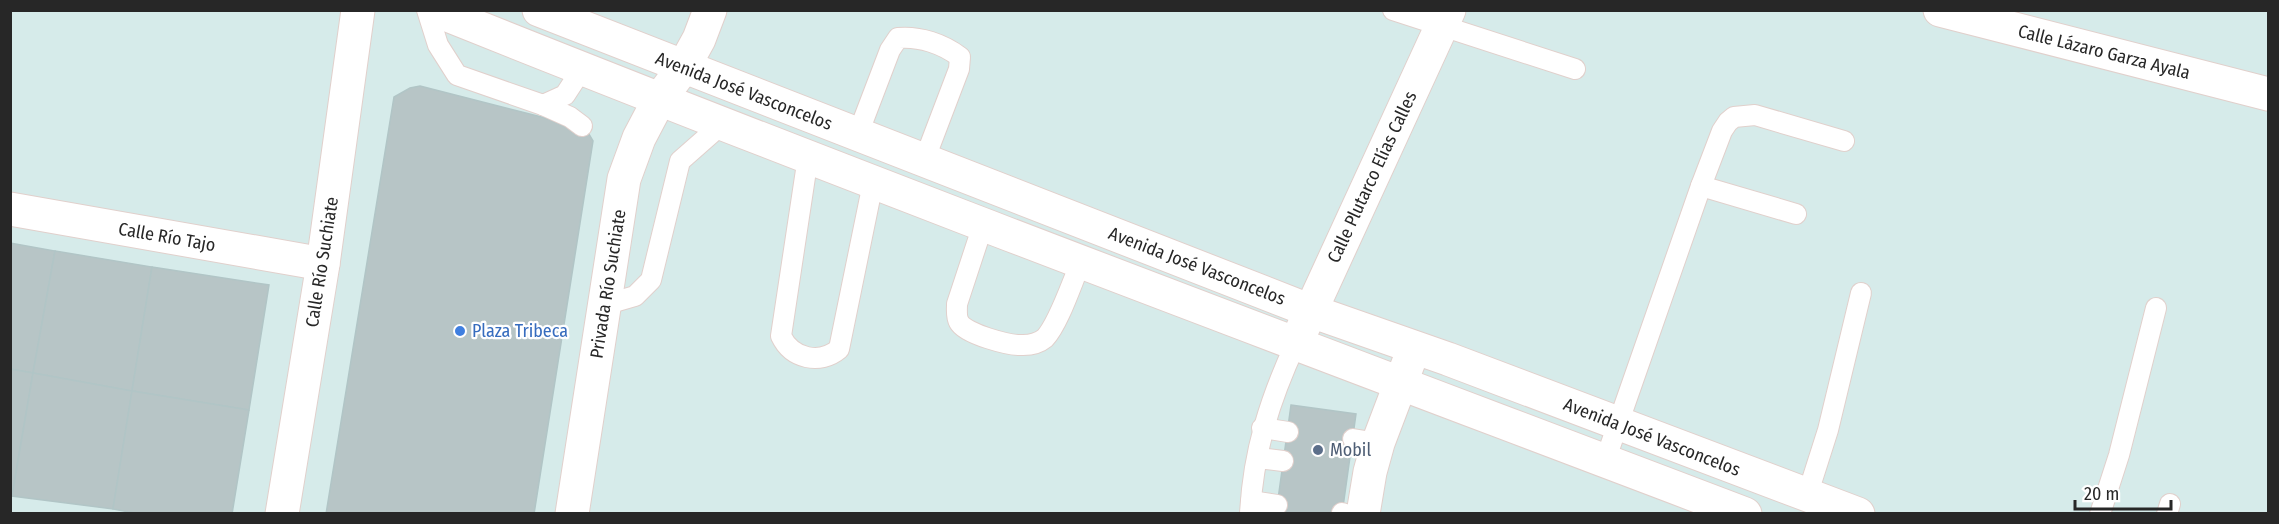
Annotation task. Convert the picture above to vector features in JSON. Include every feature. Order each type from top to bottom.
[{"type":"main road","name":"Calle Río Suchiate","points":[[282,513],[323,264],[358,10]]},
{"type":"main road","name":"Avenida José Vasconcelos","points":[[435,10],[873,183],[1401,385],[1745,513]]},
{"type":"main road","name":"Avenida José Vasconcelos","points":[[539,10],[1311,311],[1858,513]]},
{"type":"main road","name":"Privada Río Suchiate","points":[[572,513],[624,179],[639,138],[659,100],[683,68],[699,39],[710,10]]},
{"type":"main road","name":"Calle Lázaro Garza Ayala","points":[[1940,10],[2268,94]]},
{"type":"main road","name":"Calle Plutarco Elías Calles","points":[[1296,343],[1445,19]]},
{"type":"main road","name":"Calle Río Tajo","points":[[10,209],[323,264]]},
{"type":"main road","points":[[1363,513],[1362,456],[1401,385],[1414,348]]},
{"type":"lane","points":[[427,10],[438,45],[457,75],[543,105],[570,117],[582,126]]},
{"type":"lane","points":[[1393,10],[1445,19],[1575,69]]},
{"type":"lane","points":[[858,134],[890,50],[898,38],[914,37],[951,50],[960,57],[959,69],[924,161]]},
{"type":"lane","points":[[543,105],[565,95],[582,69]]},
{"type":"lane","points":[[1605,461],[1722,131],[1734,117],[1755,115],[1844,141]]},
{"type":"lane","points":[[604,306],[636,296],[651,280],[680,161],[722,124]]},
{"type":"lane","points":[[808,157],[781,336],[786,348],[807,358],[830,357],[839,349],[873,183]]},
{"type":"lane","points":[[1701,186],[1796,214]]},
{"type":"lane","points":[[983,225],[957,304],[959,324],[971,333],[1020,346],[1033,344],[1043,339],[1052,328],[1081,261]]},
{"type":"lane","points":[[1807,496],[1828,430],[1861,293]]},
{"type":"lane","points":[[2100,513],[2125,434],[2156,308]]},
{"type":"lane","points":[[1277,505],[1251,507],[1262,428],[1282,372],[1296,343]]},
{"type":"lane","points":[[1262,428],[1287,432]]},
{"type":"lane","points":[[1258,458],[1283,461]]},
{"type":"building","name":"Plaza Tribeca","points":[[420,86],[577,126],[586,129],[593,141],[534,514],[326,514],[394,97],[410,88]]},
{"type":"building","points":[[10,243],[55,251],[33,373],[10,369]]},
{"type":"building","points":[[55,251],[152,267],[132,391],[33,373]]},
{"type":"building","points":[[152,267],[269,285],[249,410],[132,391]]},
{"type":"building","points":[[10,369],[33,373],[12,496],[10,496]]},
{"type":"building","points":[[33,373],[132,391],[113,509],[12,496]]},
{"type":"building","points":[[132,391],[249,410],[232,514],[139,514],[113,509]]},
{"type":"building","name":"Mobil","points":[[1291,405],[1356,414],[1342,514],[1276,514]]},
{"type":"place","name":"Plaza Tribeca","points":[[460,331]]},
{"type":"place","name":"Mobil","points":[[1318,450]]}]
